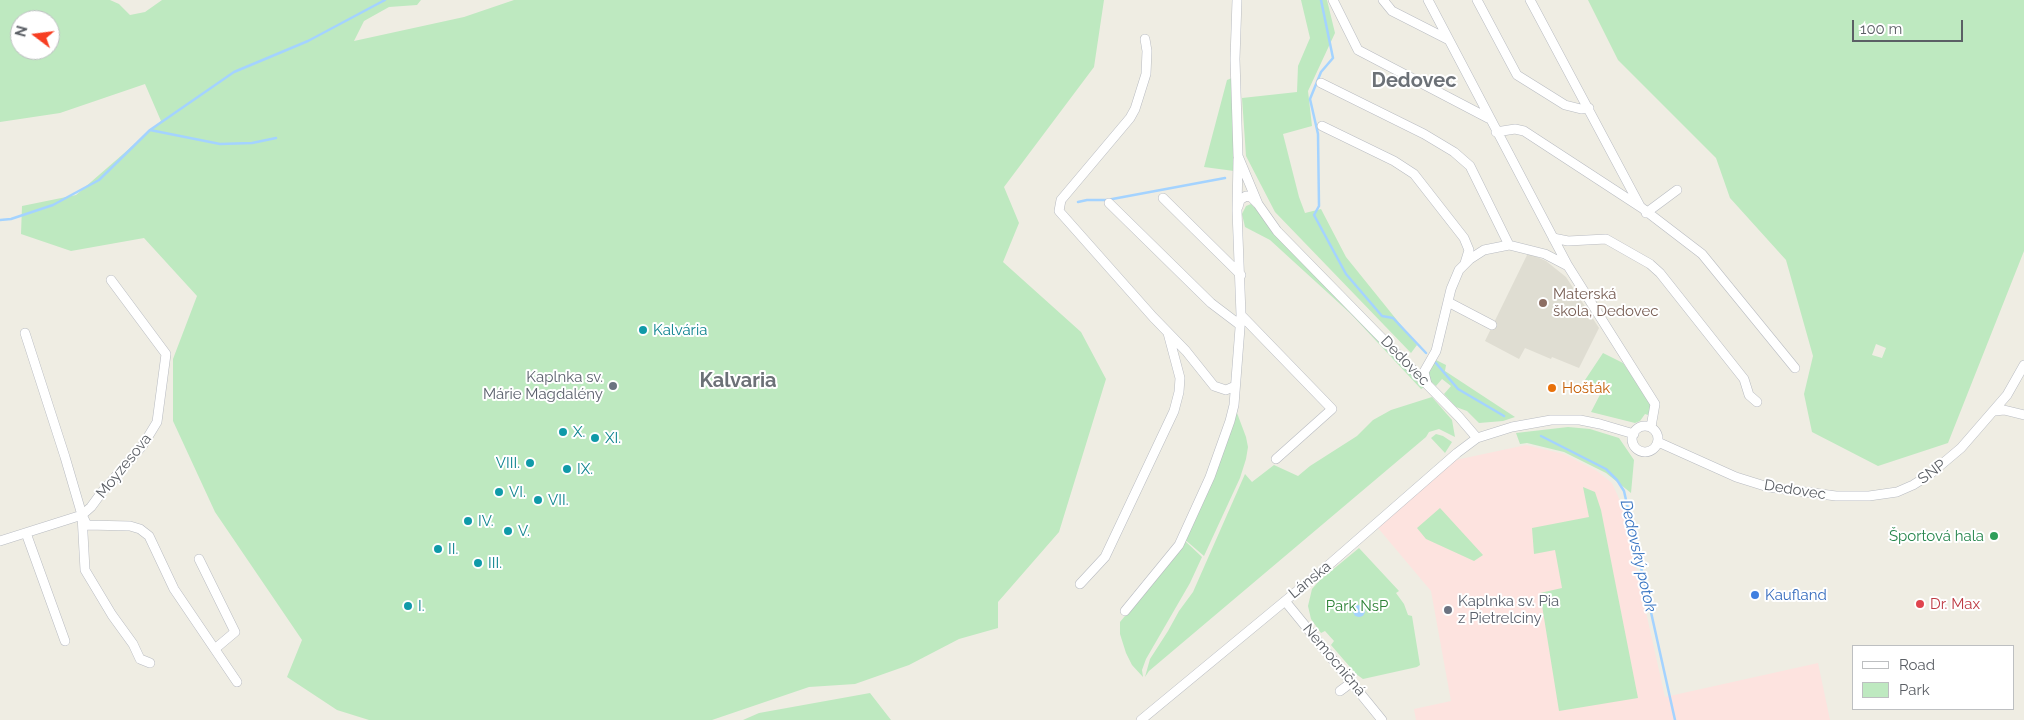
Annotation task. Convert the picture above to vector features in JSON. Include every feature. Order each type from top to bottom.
[{"type":"street","name":"Dedovec","points":[[1125,611],[1179,545],[1210,477],[1230,421],[1241,315],[1241,275],[1237,210],[1238,156],[1235,59],[1237,0]]},
{"type":"street","points":[[1333,0],[1358,50],[1489,118]]},
{"type":"street","points":[[1383,0],[1392,11],[1449,40]]},
{"type":"street","points":[[1428,0],[1568,266],[1655,404],[1651,428]]},
{"type":"street","points":[[1476,0],[1517,75],[1565,105],[1581,109],[1589,108]]},
{"type":"street","points":[[1530,0],[1644,210]]},
{"type":"street","points":[[1145,39],[1147,52],[1146,74],[1140,97],[1133,113],[1066,194],[1058,207],[1064,219],[1186,351],[1229,402],[1230,421]]},
{"type":"street","points":[[1322,83],[1424,134],[1454,152],[1470,166],[1509,245]]},
{"type":"street","points":[[1322,126],[1394,161],[1414,174],[1464,238],[1469,250],[1464,264]]},
{"type":"street","points":[[1496,132],[1516,129],[1524,131],[1644,210],[1702,254],[1795,368]]},
{"type":"street","name":"Dedovec","points":[[1238,156],[1258,204],[1278,231],[1477,438]]},
{"type":"street","points":[[1613,189],[1621,187],[1627,180]]},
{"type":"street","points":[[1644,210],[1677,190]]},
{"type":"street","points":[[1237,210],[1240,200],[1244,197],[1251,197],[1258,204]]},
{"type":"street","points":[[1163,198],[1241,275]]},
{"type":"street","points":[[1109,203],[1211,303],[1240,326]]},
{"type":"street","points":[[1464,238],[1478,245],[1493,247]]},
{"type":"street","points":[[1553,238],[1568,241],[1606,240],[1650,264],[1660,273],[1744,379],[1749,395],[1758,402]]},
{"type":"street","name":"Dedovec","points":[[1428,386],[1425,378],[1425,368],[1434,355],[1454,279],[1464,264],[1475,255],[1493,247],[1509,245],[1545,254],[1568,266]]},
{"type":"street","name":"Moyzesova","points":[[82,515],[91,507],[143,445],[157,422],[166,354],[111,280]]},
{"type":"street","points":[[1448,302],[1492,325]]},
{"type":"street","points":[[1241,315],[1332,409],[1276,459]]},
{"type":"street","points":[[1080,584],[1099,565],[1107,553],[1174,411],[1179,392],[1180,378],[1168,332]]},
{"type":"street","name":"Moyzesova","points":[[25,333],[82,515],[85,570],[140,659],[150,663]]},
{"type":"street","name":"SNP","points":[[1851,497],[1891,494],[1913,485],[1948,460],[1976,433],[2007,395],[2024,365]]},
{"type":"street","points":[[1214,386],[1226,390],[1235,386]]},
{"type":"street","points":[[1994,411],[2004,410],[2024,415]]},
{"type":"street","points":[[1477,438],[1512,426],[1551,420],[1586,422],[1634,434]]},
{"type":"street","points":[[1642,426],[1651,428],[1656,431],[1658,442],[1652,451],[1644,453],[1634,446],[1634,434],[1642,426]]},
{"type":"street","name":"Lánska","points":[[1140,720],[1331,563],[1477,438]]},
{"type":"street","name":"Dedovec","points":[[1658,442],[1706,465],[1751,483],[1796,491],[1851,497]]},
{"type":"street","points":[[0,541],[82,515],[88,525],[130,526],[140,529],[149,536],[174,588],[237,682]]},
{"type":"street","points":[[26,533],[65,641]]},
{"type":"street","points":[[200,559],[235,632],[216,648]]},
{"type":"street","name":"Nemocničná","points":[[1285,601],[1382,720]]},
{"type":"street","points":[[1340,691],[1352,682]]},
{"type":"shaded area","name":"Materská škola, Dedovec","points":[[1528,253],[1546,261],[1566,277],[1599,328],[1579,368],[1525,348],[1519,359],[1485,341]]},
{"type":"shaded area","points":[[1526,445],[1564,454],[1597,471],[1612,483],[1622,505],[1665,697],[1818,663],[1830,720],[1416,720],[1414,709],[1451,701],[1431,591],[1378,528],[1451,461]]},
{"type":"green space","points":[[0,0],[110,0],[119,4],[130,15],[145,12],[162,0],[421,0],[417,5],[389,7],[364,21],[354,41],[464,17],[514,0],[1104,0],[1094,67],[1004,187],[1019,223],[1003,262],[1081,332],[1106,379],[1059,532],[998,602],[998,628],[959,639],[909,665],[855,684],[809,687],[712,720],[369,720],[337,710],[287,677],[302,640],[215,512],[173,421],[173,359],[197,296],[144,238],[71,251],[21,234],[22,206],[76,195],[161,121],[145,84],[60,113],[0,122]]},
{"type":"green space","points":[[1301,0],[1327,0],[1335,33],[1308,91],[1312,126],[1283,134],[1299,197],[1305,213],[1321,209],[1346,257],[1417,345],[1411,353],[1275,212],[1246,156],[1242,98],[1297,92],[1298,66],[1310,38]]},
{"type":"green space","points":[[1588,0],[2024,0],[2024,251],[1948,443],[1878,466],[1812,432],[1804,394],[1813,356],[1786,260],[1730,198],[1716,158],[1618,60]],"holes":[[[1876,344],[1886,348],[1882,358],[1872,355]]]},
{"type":"green space","points":[[1232,78],[1234,171],[1204,167],[1227,80]]},
{"type":"green space","points":[[1251,204],[1428,385],[1421,389],[1351,314],[1270,240],[1245,227],[1242,214],[1246,206]]},
{"type":"green space","points":[[1603,353],[1623,363],[1650,402],[1651,407],[1648,415],[1645,414],[1640,421],[1635,423],[1591,412],[1603,389],[1585,380]]},
{"type":"green space","points":[[1434,359],[1446,365],[1445,371],[1515,417],[1503,421],[1479,423],[1467,411],[1456,407],[1444,394],[1451,386],[1442,379],[1436,386],[1428,379],[1428,372]]},
{"type":"green space","points":[[1432,397],[1452,420],[1455,437],[1439,429],[1429,432],[1426,437],[1149,671],[1145,677],[1150,659],[1179,611],[1193,592],[1245,474],[1252,482],[1274,465],[1298,476],[1310,466],[1357,436],[1373,420],[1391,410]]},
{"type":"green space","points":[[1234,405],[1246,437],[1248,447],[1246,459],[1240,478],[1204,556],[1183,538]]},
{"type":"green space","points":[[1568,427],[1590,429],[1619,438],[1634,460],[1631,493],[1606,473],[1564,452],[1527,443],[1520,444],[1516,433]]},
{"type":"green space","points":[[1436,434],[1452,442],[1445,453],[1431,438]]},
{"type":"green space","points":[[1583,487],[1595,492],[1601,510],[1638,698],[1559,711],[1540,593],[1562,588],[1555,550],[1534,554],[1532,528],[1589,517]]},
{"type":"green space","points":[[1440,508],[1483,555],[1474,561],[1426,539],[1417,528]]},
{"type":"green space","points":[[1184,540],[1202,557],[1190,583],[1146,659],[1142,670],[1143,677],[1132,665],[1126,653],[1120,634],[1120,622],[1181,548]]},
{"type":"green space","name":"Park NsP","points":[[1359,548],[1399,591],[1396,593],[1404,604],[1408,615],[1412,616],[1420,665],[1417,667],[1363,679],[1356,674],[1331,645],[1334,641],[1325,631],[1321,633],[1311,619],[1308,606],[1312,589]]},
{"type":"green space","points":[[870,693],[891,720],[743,720],[759,713]]},
{"type":"water","points":[[1357,605],[1361,605],[1365,611],[1361,617],[1357,617],[1353,613],[1353,609]]},
{"type":"waterway","points":[[0,220],[11,219],[53,205],[99,180],[150,130],[234,72],[308,41],[385,0]]},
{"type":"waterway","name":"Dedovský potok","points":[[1321,0],[1333,58],[1321,72],[1310,99],[1318,134],[1319,206],[1314,215],[1346,274],[1382,316],[1393,318],[1426,353]]},
{"type":"waterway","points":[[150,130],[220,144],[252,143],[276,138]]},
{"type":"waterway","points":[[1078,202],[1107,200],[1225,178]]},
{"type":"waterway","name":"Dedovský potok","points":[[1435,362],[1458,389],[1504,416]]},
{"type":"waterway","name":"Dedovský potok","points":[[1541,436],[1606,469],[1617,480],[1624,491],[1675,720]]},
{"type":"place","name":"Materská škola, Dedovec","points":[[1543,303]]},
{"type":"place","name":"Kalvária","points":[[643,330]]},
{"type":"place","name":"Kaplnka sv. Márie Magdalény","points":[[613,386]]},
{"type":"place","name":"Hošták","points":[[1552,388]]},
{"type":"place","name":"X.","points":[[563,432]]},
{"type":"place","name":"XI.","points":[[595,438]]},
{"type":"place","name":"VIII.","points":[[530,463]]},
{"type":"place","name":"IX.","points":[[567,469]]},
{"type":"place","name":"VI.","points":[[499,492]]},
{"type":"place","name":"VII.","points":[[538,500]]},
{"type":"place","name":"IV.","points":[[468,521]]},
{"type":"place","name":"V.","points":[[508,531]]},
{"type":"place","name":"Športová hala","points":[[1994,536]]},
{"type":"place","name":"II.","points":[[438,549]]},
{"type":"place","name":"III.","points":[[478,563]]},
{"type":"place","name":"Kaufland","points":[[1755,595]]},
{"type":"place","name":"Dr. Max","points":[[1920,604]]},
{"type":"place","name":"I.","points":[[408,606]]},
{"type":"place","name":"Kaplnka sv. Pia z Pietrelciny","points":[[1448,610]]},
{"type":"district","name":"Dedovec","points":[[1414,81]]},
{"type":"district","name":"Kalvaria","points":[[738,381]]}]
